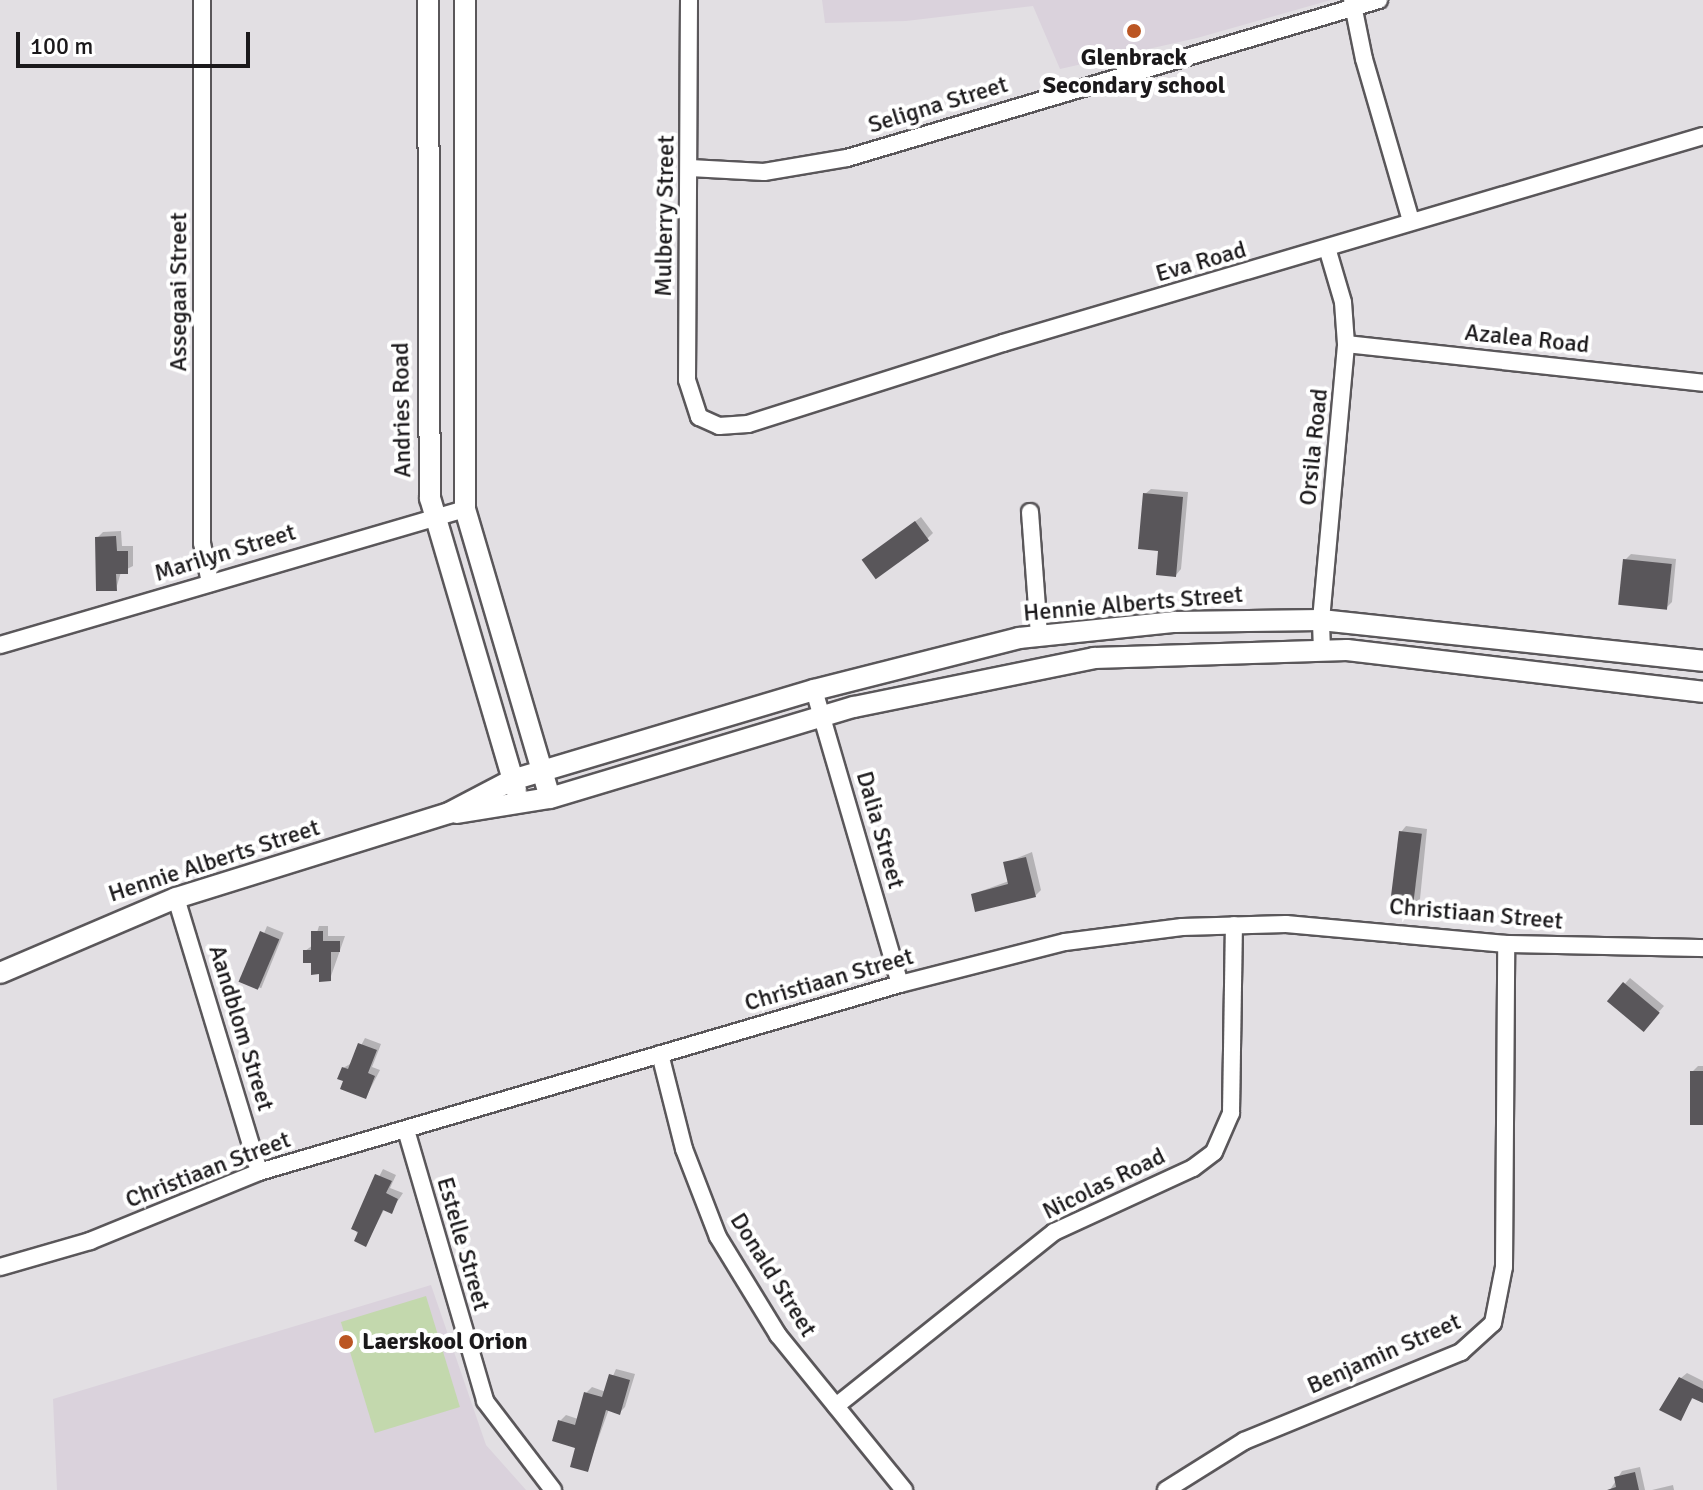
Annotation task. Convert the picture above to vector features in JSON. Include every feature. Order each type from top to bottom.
[{"type":"street","name":"Assegaai Street","points":[[202,0],[202,543],[210,583]]},
{"type":"street","name":"Andries Road","points":[[428,0],[427,314],[433,517],[522,805]]},
{"type":"street","points":[[465,0],[465,509],[550,798]]},
{"type":"street","name":"Mulberry Street","points":[[689,0],[687,380],[699,417],[711,424]]},
{"type":"street","name":"Seligna Street","points":[[690,168],[764,172],[847,158],[1352,4],[1379,0]]},
{"type":"street","points":[[1352,4],[1411,221]]},
{"type":"street","name":"Eva Road","points":[[711,424],[748,424],[1003,343],[1328,251],[1411,221],[1703,136]]},
{"type":"street","name":"Orsila Road","points":[[1322,651],[1321,620],[1346,344],[1343,302],[1328,251]]},
{"type":"street","name":"Azalea Road","points":[[1346,344],[1703,383]]},
{"type":"street","name":"Marilyn Street","points":[[0,645],[465,509]]},
{"type":"street","points":[[1030,512],[1039,635]]},
{"type":"street","name":"Hennie Alberts Street","points":[[0,973],[176,898],[449,813],[512,780],[541,770],[814,690],[1039,635],[1175,622],[1321,620],[1703,661]]},
{"type":"street","name":"Hennie Alberts Street","points":[[449,813],[522,805],[822,716],[1066,662],[1322,651],[1703,692]]},
{"type":"street","name":"Dalia Street","points":[[814,690],[900,984]]},
{"type":"street","name":"Aandblom Street","points":[[176,898],[259,1172]]},
{"type":"street","name":"Christiaan Street","points":[[0,1267],[90,1241],[259,1172],[900,984],[1091,937],[1234,925],[1325,926],[1506,944],[1703,948]]},
{"type":"street","name":"Nicolas Road","points":[[836,1406],[1054,1232],[1193,1168],[1214,1152],[1231,1113],[1234,925]]},
{"type":"street","name":"Benjamin Street","points":[[1166,1490],[1244,1441],[1461,1352],[1493,1323],[1504,1277],[1506,944]]},
{"type":"street","name":"Donald Street","points":[[660,1054],[684,1149],[718,1237],[778,1335],[904,1490]]},
{"type":"street","name":"Estelle Street","points":[[406,1130],[485,1401],[553,1490]]},
{"type":"shaded area","name":"Glenbrack Secondary school","points":[[822,0],[1331,0],[1197,38],[1060,69],[1033,6],[906,21],[825,23]]},
{"type":"shaded area","name":"Laerskool Orion","points":[[431,1285],[486,1445],[526,1490],[57,1490],[53,1399]]},
{"type":"green space","points":[[426,1296],[460,1407],[375,1433],[341,1322]]},
{"type":"building","points":[[1143,493],[1183,497],[1176,577],[1156,575],[1158,551],[1138,549]]},
{"type":"building","points":[[915,521],[929,540],[876,579],[862,560]]},
{"type":"building","points":[[116,536],[117,551],[128,551],[128,574],[116,574],[117,591],[96,591],[95,537]]},
{"type":"building","points":[[1623,559],[1672,564],[1667,610],[1618,605]]},
{"type":"building","points":[[1399,831],[1422,834],[1413,906],[1390,903]]},
{"type":"building","points":[[1026,857],[1036,897],[975,912],[971,894],[1008,884],[1003,862]]},
{"type":"building","points":[[260,931],[279,939],[258,990],[239,982]]},
{"type":"building","points":[[311,931],[323,931],[323,941],[340,941],[340,952],[331,952],[331,981],[319,982],[319,974],[311,975],[311,963],[303,963],[303,950],[311,950]]},
{"type":"building","points":[[1623,982],[1660,1013],[1644,1032],[1607,1001]]},
{"type":"building","points":[[358,1043],[377,1050],[368,1073],[375,1076],[366,1099],[340,1089],[343,1081],[337,1079],[342,1067],[348,1069]]},
{"type":"building","points":[[1690,1071],[1703,1071],[1703,1125],[1690,1125]]},
{"type":"building","points":[[375,1174],[392,1181],[386,1193],[398,1199],[392,1214],[383,1210],[366,1247],[354,1241],[358,1232],[351,1229]]},
{"type":"building","points":[[609,1374],[630,1380],[620,1415],[606,1410],[588,1472],[570,1467],[575,1448],[552,1441],[558,1420],[575,1425],[584,1392],[602,1397]]},
{"type":"building","points":[[1679,1377],[1703,1389],[1703,1403],[1692,1398],[1681,1421],[1659,1410]]},
{"type":"building","points":[[1635,1472],[1639,1490],[1607,1490],[1616,1487],[1614,1477]]},
{"type":"place","name":"Glenbrack Secondary school","points":[[1134,31]]},
{"type":"place","name":"Laerskool Orion","points":[[346,1342]]}]
